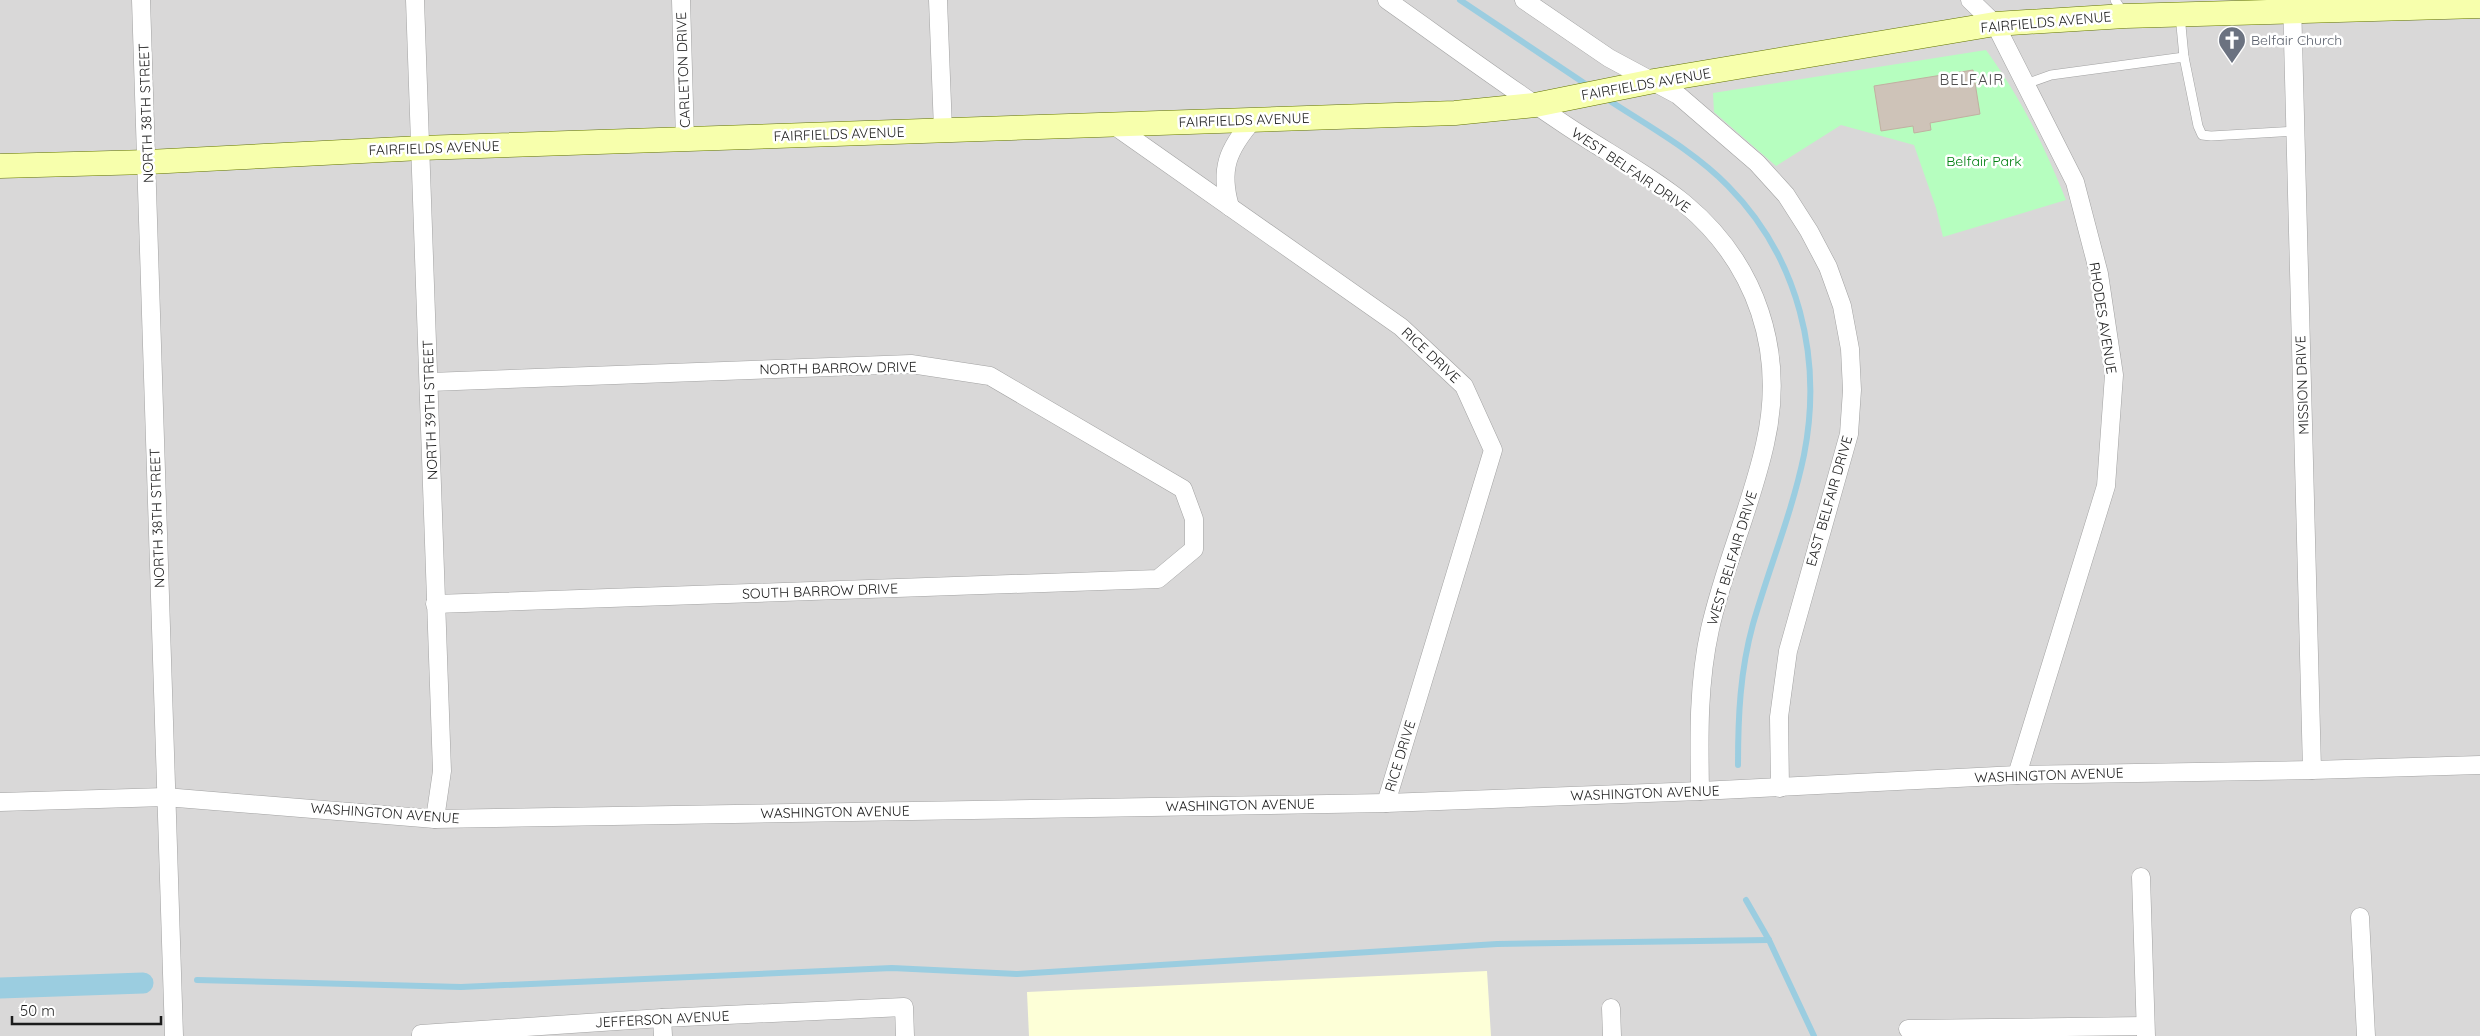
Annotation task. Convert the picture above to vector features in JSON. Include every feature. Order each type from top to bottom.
[{"type":"street","name":"NORTH 38TH STREET","points":[[142,0],[165,797],[174,1036]]},
{"type":"street","name":"NORTH 39TH STREET","points":[[416,0],[442,771],[435,819]]},
{"type":"street","name":"CARLETON DRIVE","points":[[681,0],[685,140]]},
{"type":"street","points":[[938,0],[943,130]]},
{"type":"street","name":"WEST BELFAIR DRIVE","points":[[1387,0],[1545,103],[1684,203],[1720,238],[1738,262],[1763,320],[1770,357],[1772,393],[1769,417],[1759,470],[1711,627],[1700,706],[1700,791]]},
{"type":"street","name":"EAST BELFAIR DRIVE","points":[[1524,0],[1608,58],[1678,95],[1757,163],[1786,196],[1809,231],[1828,267],[1842,306],[1852,390],[1849,434],[1788,651],[1779,717],[1780,788]]},
{"type":"street","name":"RHODES AVENUE","points":[[1970,0],[1995,24],[2075,182],[2098,274],[2114,375],[2106,486],[2017,775]]},
{"type":"street","name":"FAIRFIELDS AVENUE","points":[[0,166],[148,162],[420,148],[1455,114],[1545,103],[1654,81],[1995,24],[2120,8],[2180,14],[2292,5],[2408,4],[2480,6]]},
{"type":"street","name":"MISSION DRIVE","points":[[2292,5],[2312,770]]},
{"type":"street","points":[[1230,207],[1225,180],[1229,154],[1235,141],[1253,120]]},
{"type":"street","name":"RICE DRIVE","points":[[1112,124],[1401,327],[1464,386],[1493,450],[1386,803]]},
{"type":"street","name":"NORTH BARROW DRIVE","points":[[430,382],[911,364],[990,376],[1183,489],[1194,520],[1194,549]]},
{"type":"street","name":"SOUTH BARROW DRIVE","points":[[435,604],[1158,579],[1194,549]]},
{"type":"street","name":"WASHINGTON AVENUE","points":[[0,802],[165,797],[435,819],[1386,803],[1780,788],[2017,775],[2480,765]]},
{"type":"street","points":[[1908,1029],[2145,1031],[2141,877]]},
{"type":"street","points":[[2360,917],[2366,1036]]},
{"type":"street","name":"JEFFERSON AVENUE","points":[[421,1035],[662,1018],[904,1007],[905,1036]]},
{"type":"street","points":[[1611,1008],[1612,1036]]},
{"type":"street","points":[[662,1018],[663,1036]]},
{"type":"lane","points":[[2180,14],[2184,57],[2198,126],[2202,134],[2211,136],[2295,131]]},
{"type":"lane","points":[[2026,84],[2051,75],[2184,57]]},
{"type":"shaded area","points":[[0,0],[2480,0],[2480,1036],[0,1036]]},
{"type":"shaded area","points":[[1487,971],[1491,1036],[1029,1036],[1027,992]]},
{"type":"green space","name":"Belfair Park","points":[[1986,50],[2031,122],[2066,200],[1943,237],[1936,208],[1914,145],[1841,125],[1776,166],[1714,112],[1713,93]]},
{"type":"building","points":[[1973,70],[1980,114],[1930,123],[1931,130],[1914,133],[1913,126],[1881,131],[1874,86]]},
{"type":"waterway","points":[[1460,0],[1590,87]]},
{"type":"waterway","points":[[1604,97],[1669,138],[1700,161],[1728,186],[1752,214],[1773,245],[1788,277],[1800,311],[1807,346],[1810,382],[1809,419],[1799,477],[1759,603],[1745,659],[1741,694],[1738,765]]},
{"type":"waterway","points":[[1746,900],[1769,940],[1814,1036]]},
{"type":"waterway","points":[[197,980],[461,987],[892,968],[1017,974],[1497,944],[1769,940]]},
{"type":"waterway","points":[[0,988],[143,983]]},
{"type":"place","name":"Belfair Church","points":[[2232,64]]},
{"type":"district","name":"BELFAIR","points":[[1972,79]]}]
